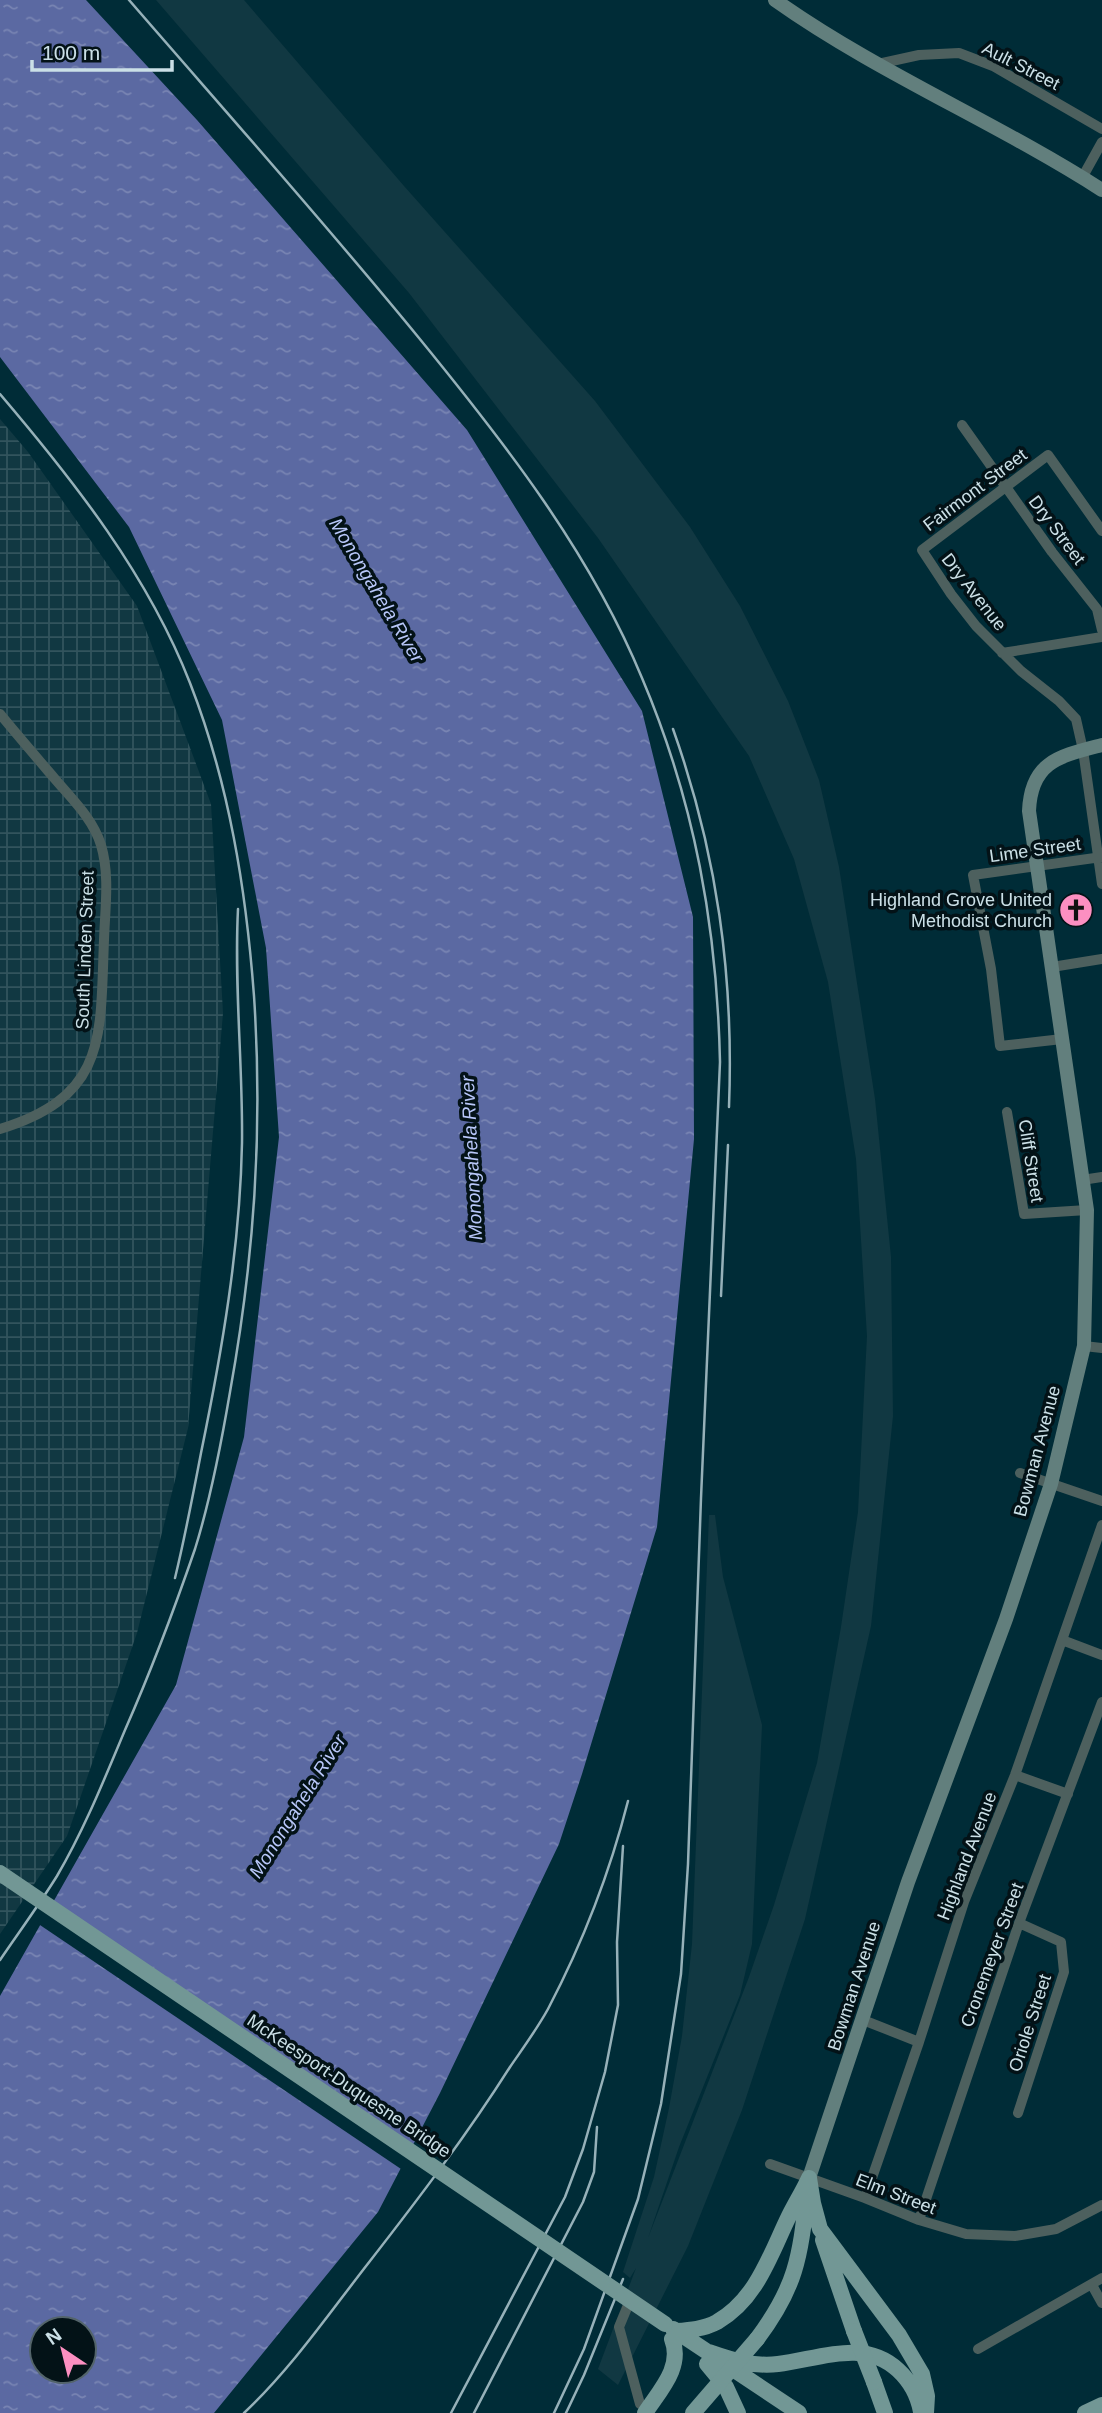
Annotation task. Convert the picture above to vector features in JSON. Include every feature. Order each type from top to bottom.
[{"type":"main road","points":[[775,0],[820,32],[971,114],[1102,190]]},
{"type":"main road","name":"Bowman Avenue","points":[[809,2178],[908,1882],[1006,1619],[1051,1484],[1084,1346],[1087,1210],[1029,811],[1031,787],[1045,767],[1053,761],[1102,745]]},
{"type":"main road","name":"McKeesport-Duquesne Bridge","points":[[0,1873],[668,2331]]},
{"type":"main road","name":"McKeesport-Duquesne Bridge","points":[[0,1883],[668,2331]]},
{"type":"main road","points":[[668,2331],[700,2329],[716,2322],[732,2311],[752,2290],[771,2259],[809,2178]]},
{"type":"main road","points":[[809,2178],[820,2230],[885,2413]]},
{"type":"main road","points":[[693,2413],[757,2339],[784,2299],[799,2259],[809,2178]]},
{"type":"main road","points":[[820,2230],[912,2356],[922,2374],[927,2396],[926,2413]]},
{"type":"main road","points":[[668,2331],[783,2413]]},
{"type":"main road","points":[[643,2408],[672,2371],[676,2359],[668,2331]]},
{"type":"main road","points":[[708,2358],[749,2364],[777,2364],[846,2352],[873,2354],[891,2364],[908,2379],[919,2400],[921,2413]]},
{"type":"main road","points":[[708,2358],[738,2413]]},
{"type":"main road","points":[[708,2358],[799,2413]]},
{"type":"main road","points":[[1085,2413],[1102,2405]]},
{"type":"street","name":"Ault Street","points":[[878,64],[919,55],[959,53],[993,66],[1102,129]]},
{"type":"street","points":[[1082,178],[1102,142]]},
{"type":"street","points":[[962,425],[1005,486]]},
{"type":"street","name":"Fairmont Street","points":[[922,550],[1048,455],[1102,531]]},
{"type":"street","name":"Dry Street","points":[[1005,486],[1097,609],[1102,630]]},
{"type":"street","name":"Dry Avenue","points":[[922,550],[951,594],[1002,653]]},
{"type":"street","points":[[1002,653],[1102,636]]},
{"type":"street","points":[[1002,653],[1059,701],[1076,719],[1100,857],[1102,884]]},
{"type":"street","name":"South Linden Street","points":[[0,715],[90,823],[100,845],[106,876],[101,1007],[93,1056],[83,1076],[68,1094],[44,1111],[0,1129]]},
{"type":"street","name":"Lime Street","points":[[1062,1039],[1000,1046],[991,970],[973,875],[1100,857]]},
{"type":"street","points":[[1052,967],[1102,959]]},
{"type":"street","name":"Cliff Street","points":[[1007,1112],[1024,1214],[1087,1210]]},
{"type":"street","points":[[1082,1180],[1102,1177]]},
{"type":"street","points":[[1084,1346],[1102,1348]]},
{"type":"street","points":[[1020,1473],[1102,1501]]},
{"type":"street","name":"Highland Avenue","points":[[865,2198],[964,1902],[1015,1775],[1102,1525]]},
{"type":"street","points":[[1062,1640],[1102,1655]]},
{"type":"street","name":"Cronemeyer Street","points":[[919,2220],[1019,1923],[1102,1702]]},
{"type":"street","points":[[1015,1775],[1068,1794]]},
{"type":"street","name":"Oriole Street","points":[[1018,2113],[1064,1972],[1061,1942],[1019,1923]]},
{"type":"street","points":[[863,2020],[919,2042]]},
{"type":"street","name":"Elm Street","points":[[770,2164],[919,2220],[966,2234],[1015,2236],[1056,2229],[1102,2205]]},
{"type":"street","points":[[978,2349],[1102,2278]]},
{"type":"street","points":[[1092,2285],[1102,2303]]},
{"type":"street","points":[[629,2303],[619,2327],[643,2408]]},
{"type":"shaded area","points":[[156,0],[244,0],[404,186],[595,401],[690,527],[740,606],[788,701],[819,780],[839,867],[875,1099],[891,1257],[893,1416],[871,1626],[805,1919],[742,2110],[688,2246],[618,2385],[598,2369],[636,2268],[630,2278],[623,2272],[654,2177],[669,2108],[682,2036],[692,1944],[709,1515],[715,1515],[723,1577],[762,1725],[752,1944],[740,1995],[679,2147],[648,2238],[749,1977],[774,1905],[817,1763],[841,1627],[858,1512],[867,1336],[856,1159],[828,982],[794,859],[749,756],[598,538],[409,293]]},
{"type":"shaded area","points":[[0,419],[28,452],[137,606],[211,804],[223,1013],[188,1428],[137,1633],[67,1836],[0,1934]]},
{"type":"water","name":"Monongahela River","points":[[0,0],[86,0],[197,120],[467,430],[642,711],[693,917],[694,1139],[657,1527],[559,1844],[440,2093],[378,2212],[214,2413],[0,2413],[0,1996],[176,1685],[244,1437],[279,1137],[266,948],[222,720],[129,527],[0,357]]},
{"type":"pier","points":[[50,1901],[416,2147],[404,2171],[37,1923]]},
{"type":"railway","points":[[129,0],[312,210],[451,377],[513,458],[571,542],[621,631],[642,678],[676,772],[700,866],[714,963],[720,1062],[688,1864],[681,1974],[661,2104],[638,2199],[584,2349],[554,2413]]},
{"type":"railway","points":[[0,394],[82,495],[131,567],[173,643],[190,683],[215,759],[234,837],[246,916],[257,1047],[257,1146],[251,1244],[238,1342],[206,1510],[195,1549],[153,1663],[85,1823],[57,1876],[0,1960]]},
{"type":"railway","points":[[673,729],[701,822],[719,915],[729,1010],[729,1107]]},
{"type":"railway","points":[[175,1578],[216,1376],[238,1221],[242,1143],[238,909]]},
{"type":"railway","points":[[721,1296],[728,1145]]},
{"type":"railway","points":[[244,2413],[294,2359],[406,2214],[477,2117],[539,2024],[584,1933],[613,1854],[628,1801]]},
{"type":"railway","points":[[451,2413],[565,2197],[583,2149],[605,2072],[618,2005],[617,1942],[623,1846]]},
{"type":"railway","points":[[474,2413],[583,2202],[594,2172],[597,2127]]},
{"type":"railway","points":[[566,2413],[623,2279]]},
{"type":"place","name":"Highland Grove United Methodist Church","points":[[1076,910]]}]
